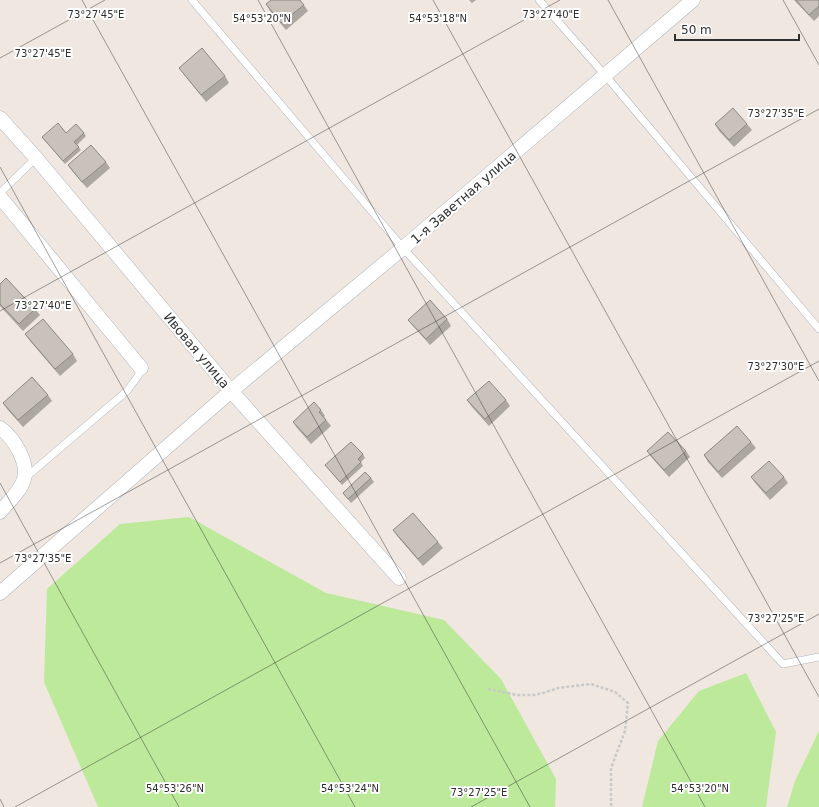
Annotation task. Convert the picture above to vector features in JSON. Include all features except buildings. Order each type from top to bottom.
[{"type":"street","name":"1-я Заветная улица","points":[[0,592],[231,391],[403,248],[693,0]]},
{"type":"street","name":"Ивовая улица","points":[[0,118],[36,158],[231,391],[399,578]]},
{"type":"street","points":[[0,197],[141,368]]},
{"type":"street","points":[[0,428],[7,433],[18,448],[24,464],[25,478],[18,491],[0,512]]},
{"type":"lane","points":[[192,0],[403,248],[783,664],[819,658]]},
{"type":"lane","points":[[540,0],[819,329]]},
{"type":"lane","points":[[0,193],[36,158]]},
{"type":"lane","points":[[25,478],[127,391],[138,376],[141,368]]},
{"type":"path","points":[[488,689],[517,695],[534,695],[543,694],[558,688],[591,684],[615,692],[628,703],[625,731],[611,768],[611,807]]},
{"type":"green space","points":[[189,517],[326,593],[444,620],[501,679],[556,779],[555,807],[98,807],[44,682],[47,589],[120,524]]},
{"type":"green space","points":[[746,673],[776,732],[766,807],[642,807],[658,741],[699,691]]},
{"type":"green space","points":[[819,731],[819,807],[787,807],[795,781]]}]
